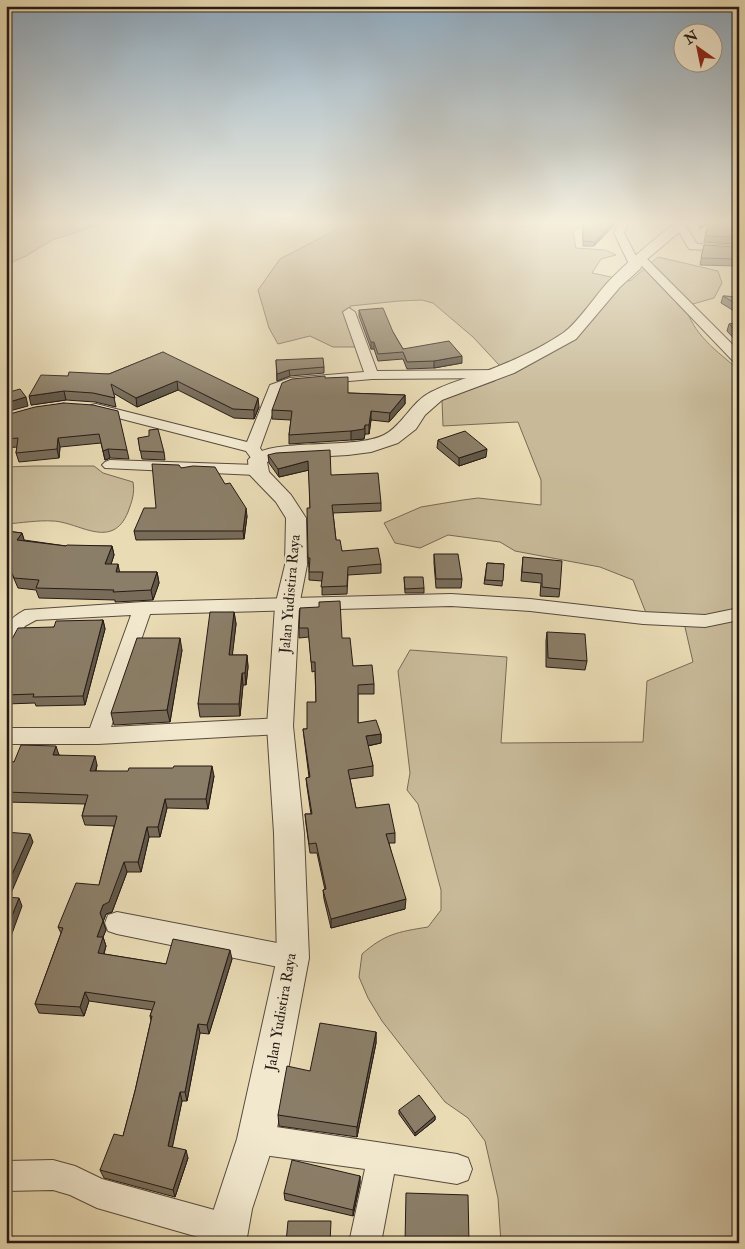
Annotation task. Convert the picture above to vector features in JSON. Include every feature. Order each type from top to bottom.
[{"type":"street","points":[[110,465],[256,459],[274,453],[348,449],[382,443],[392,439],[409,425],[423,406],[436,396],[469,382],[498,374],[570,336],[605,294],[619,280]]},
{"type":"street","points":[[657,280],[737,356]]},
{"type":"street","points":[[349,312],[372,375]]},
{"type":"street","points":[[256,459],[277,386],[290,382],[372,375],[498,374]]},
{"type":"street","points":[[85,407],[95,408],[256,459]]},
{"type":"street","name":"Jalan Yudistira Raya","points":[[228,1236],[233,1210],[256,1139],[293,958],[289,832],[280,726],[287,606],[296,565],[296,518],[284,499],[266,483],[256,459]]},
{"type":"street","points":[[6,642],[18,622],[32,614],[143,608],[287,606],[452,600],[530,605],[643,618],[705,621],[739,614]]},
{"type":"street","points":[[98,736],[143,608]]},
{"type":"street","points":[[6,736],[98,736],[280,726]]},
{"type":"street","points":[[116,923],[293,958]]},
{"type":"street","points":[[256,1139],[457,1169]]},
{"type":"street","points":[[365,1243],[382,1157]]},
{"type":"street","points":[[6,1176],[53,1175],[75,1180],[97,1193],[228,1236]]},
{"type":"shaded area","points":[[265,280],[721,280],[722,283],[714,298],[686,306],[689,316],[700,334],[739,370],[739,1243],[501,1243],[498,1198],[485,1141],[468,1118],[445,1102],[382,1021],[368,998],[359,977],[362,954],[370,947],[392,935],[428,927],[441,910],[441,890],[418,804],[407,790],[410,773],[398,671],[410,650],[507,657],[501,743],[643,742],[647,681],[693,662],[682,614],[646,613],[633,580],[600,567],[515,551],[500,542],[448,535],[420,548],[395,543],[384,523],[421,507],[478,498],[541,505],[541,480],[518,422],[443,426],[442,400],[495,381],[500,366],[473,337],[433,303],[422,300],[350,306],[355,347],[333,347],[310,336],[278,344],[269,328],[258,290]]},
{"type":"shaded area","points":[[94,466],[103,473],[133,482],[132,501],[128,512],[121,524],[113,530],[104,532],[94,532],[63,522],[53,521],[6,524],[6,467]]},
{"type":"building","points":[[723,296],[739,297],[739,306]]},
{"type":"building","points":[[383,308],[393,332],[403,349],[449,341],[462,356],[434,361],[407,362],[403,352],[378,354],[374,342],[370,340],[359,310]]},
{"type":"building","points":[[739,323],[739,334],[729,324]]},
{"type":"building","points":[[163,352],[258,398],[254,410],[233,409],[177,381],[136,398],[111,384],[115,398],[93,393],[64,391],[29,396],[41,375],[68,376],[69,372],[109,374]]},
{"type":"building","points":[[323,358],[324,367],[289,370],[277,374],[276,360]]},
{"type":"building","points":[[325,376],[325,378],[348,377],[348,393],[405,395],[390,413],[371,411],[369,425],[365,425],[364,429],[289,435],[292,411],[272,410],[282,383],[292,379]]},
{"type":"building","points":[[20,389],[26,397],[6,403],[6,393]]},
{"type":"building","points":[[64,403],[93,405],[118,411],[127,450],[108,449],[103,451],[99,434],[58,438],[57,449],[16,453],[18,438],[6,439],[6,415],[35,407]]},
{"type":"building","points":[[158,429],[164,452],[140,451],[138,438],[149,436],[149,430]]},
{"type":"building","points":[[465,431],[487,449],[459,458],[438,440]]},
{"type":"building","points":[[330,450],[331,475],[378,473],[381,503],[332,505],[336,540],[340,540],[342,551],[378,548],[381,564],[348,567],[347,586],[321,587],[323,572],[309,572],[307,508],[310,508],[308,461],[278,469],[268,455]]},
{"type":"building","points":[[152,464],[179,465],[181,468],[193,466],[215,467],[225,484],[230,483],[246,508],[243,531],[134,531],[144,508],[156,508]]},
{"type":"building","points":[[6,531],[22,533],[17,540],[66,546],[112,546],[105,564],[118,564],[116,572],[157,572],[151,590],[113,592],[114,590],[36,588],[39,580],[14,578],[6,558]]},
{"type":"building","points":[[434,554],[458,554],[462,579],[436,579]]},
{"type":"building","points":[[523,557],[562,561],[560,589],[542,587],[542,574],[522,572]]},
{"type":"building","points":[[487,563],[504,564],[503,581],[485,580]]},
{"type":"building","points":[[404,577],[423,577],[424,588],[405,589]]},
{"type":"building","points":[[340,601],[342,638],[350,638],[353,666],[372,665],[374,684],[358,685],[358,723],[376,720],[381,734],[366,736],[373,766],[348,770],[356,808],[389,804],[395,833],[386,834],[406,899],[331,919],[323,890],[326,889],[316,843],[309,844],[305,814],[312,814],[306,778],[310,777],[303,729],[307,729],[307,702],[316,702],[315,662],[311,662],[308,628],[299,628],[300,608],[319,607],[319,602]]},
{"type":"building","points":[[210,612],[234,612],[229,655],[247,655],[245,673],[242,673],[239,704],[198,704]]},
{"type":"building","points":[[103,620],[83,696],[33,697],[34,694],[6,695],[6,640],[12,639],[18,628],[54,627],[56,621]]},
{"type":"building","points":[[547,632],[585,634],[587,661],[548,658]]},
{"type":"building","points":[[137,638],[180,638],[167,710],[111,713]]},
{"type":"building","points":[[21,745],[56,746],[53,755],[95,756],[90,771],[128,771],[129,768],[173,768],[174,766],[212,766],[206,799],[165,799],[158,827],[147,827],[138,862],[124,862],[109,902],[103,905],[100,913],[103,921],[97,937],[103,937],[98,953],[166,964],[173,939],[230,950],[207,1025],[198,1024],[185,1092],[180,1092],[168,1146],[186,1150],[173,1190],[100,1170],[114,1134],[123,1136],[152,1016],[150,1016],[155,1002],[85,992],[80,1007],[35,1004],[63,928],[58,927],[76,883],[99,885],[117,816],[82,816],[88,795],[6,792],[6,761],[14,762]]},
{"type":"building","points":[[6,832],[30,834],[6,888]]},
{"type":"building","points":[[6,897],[19,898],[6,931]]},
{"type":"building","points":[[320,1023],[376,1032],[357,1127],[278,1115],[287,1066],[310,1071]]},
{"type":"building","points":[[419,1095],[435,1116],[415,1133],[399,1110]]},
{"type":"building","points":[[292,1160],[360,1176],[353,1210],[284,1193]]},
{"type":"building","points":[[406,1193],[468,1195],[469,1243],[405,1243]]},
{"type":"building","points":[[288,1221],[331,1221],[330,1243],[286,1243]]},
{"type":"building","points":[[6,1235],[36,1243],[6,1243]]}]
